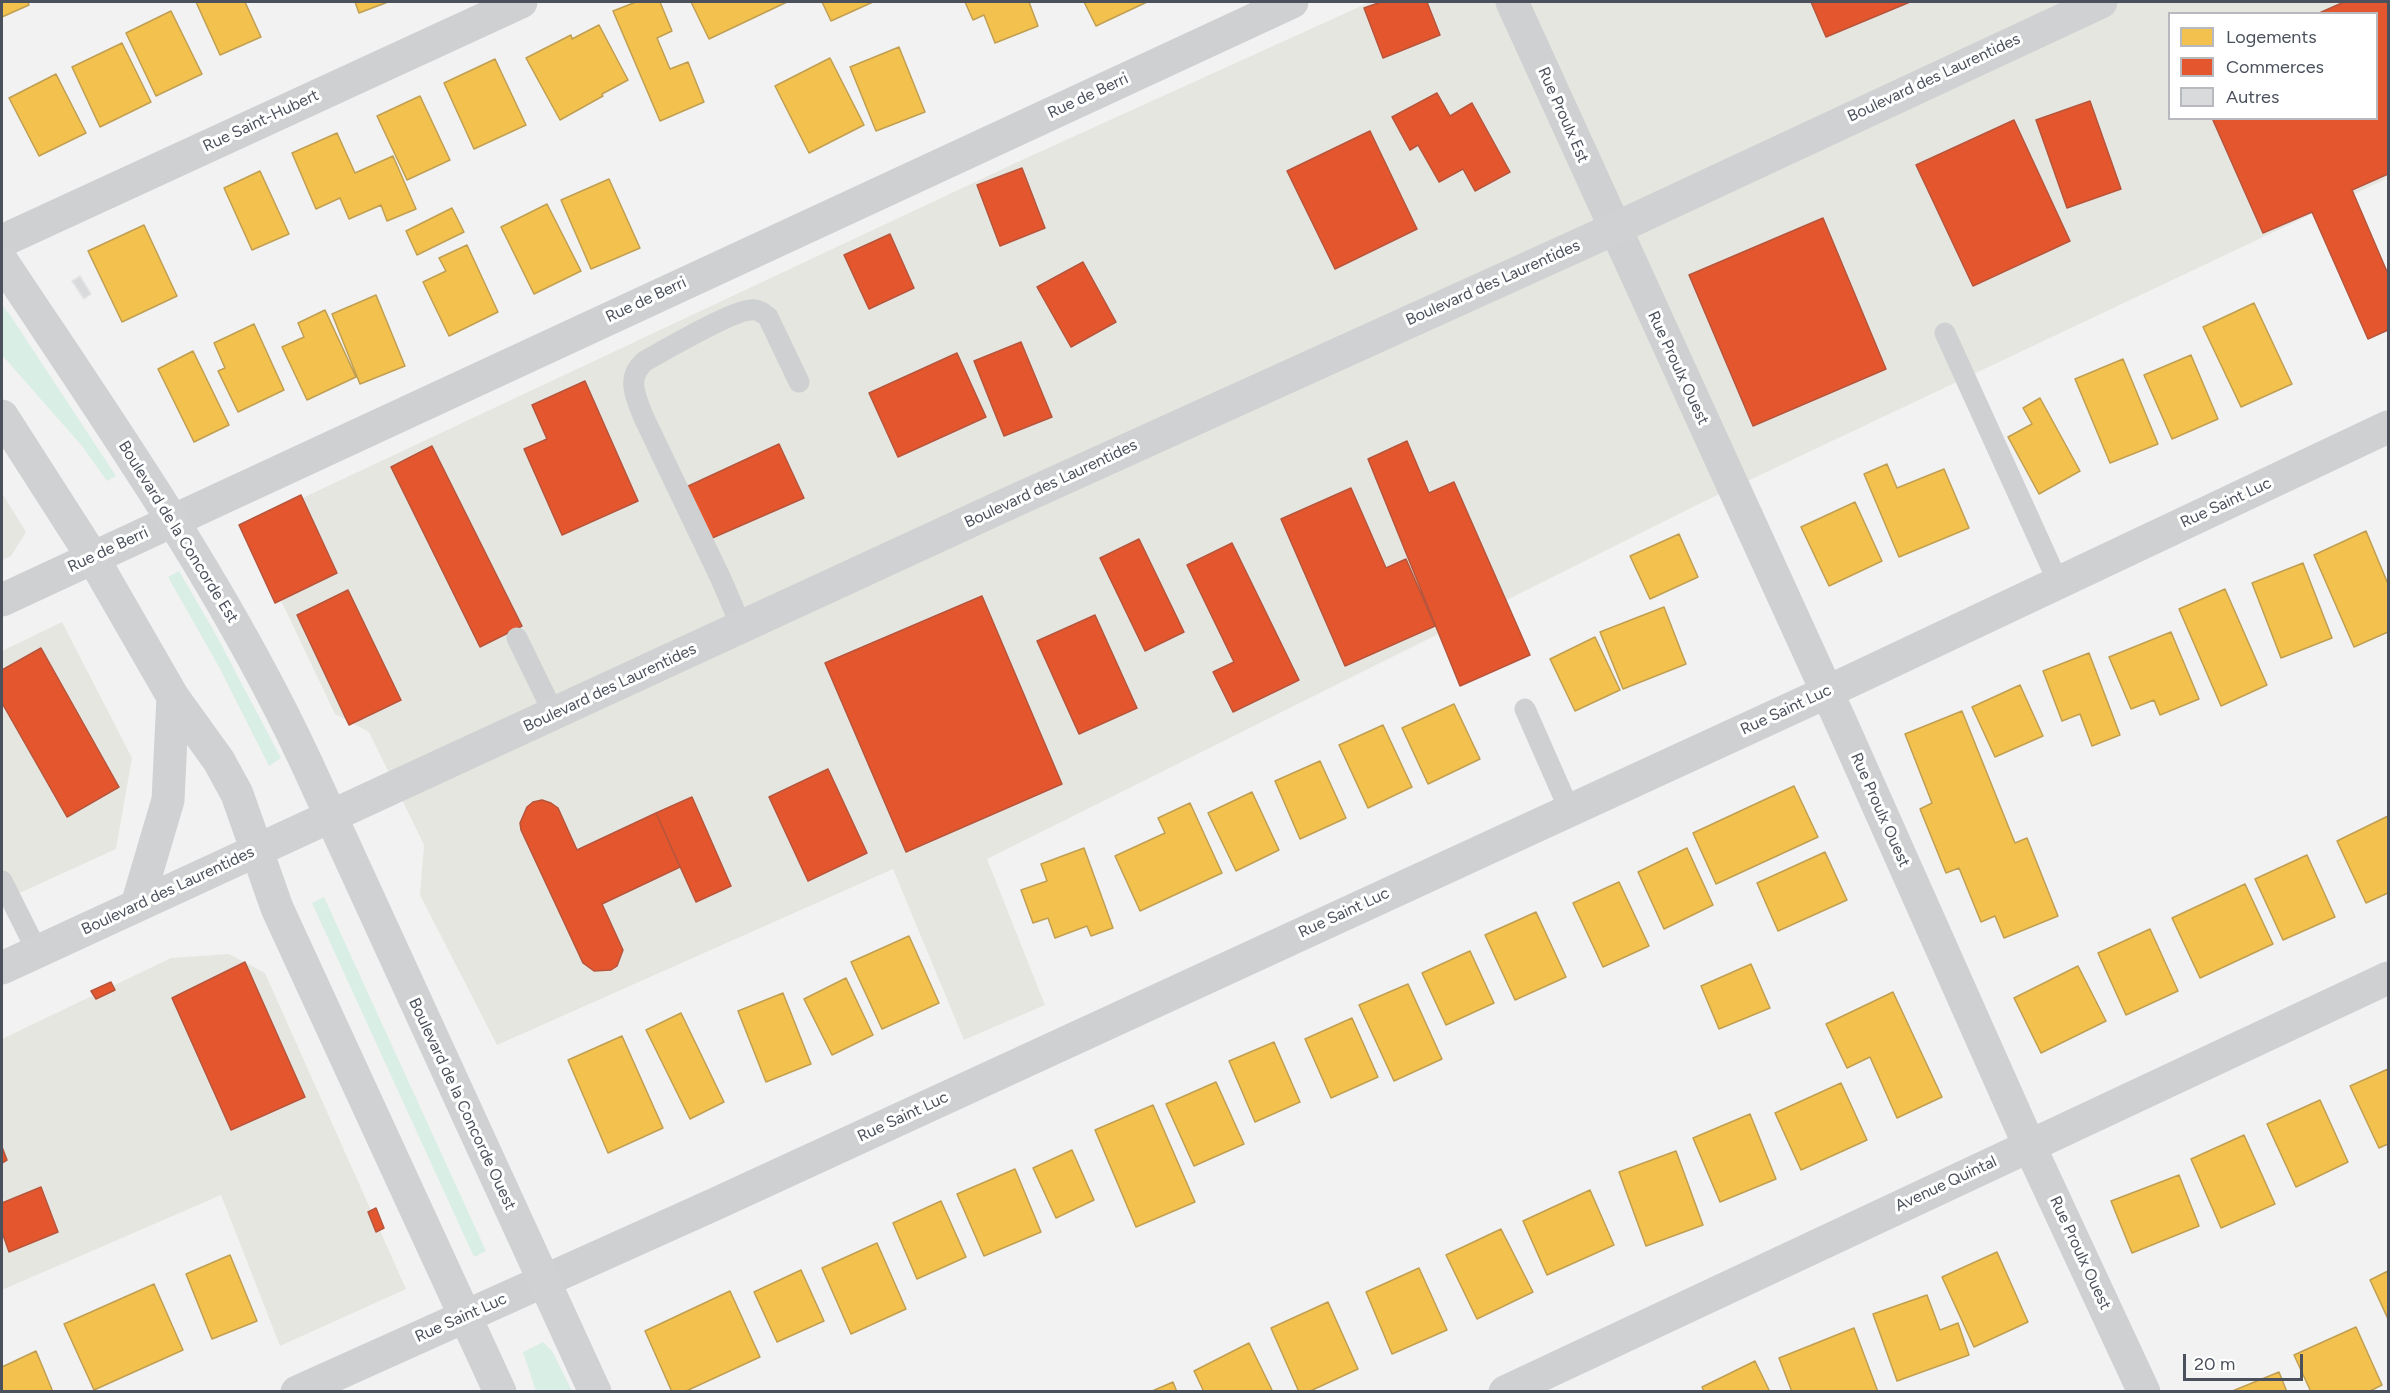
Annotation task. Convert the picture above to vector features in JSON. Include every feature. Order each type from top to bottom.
[{"type":"main road","name":"Boulevard des Laurentides","points":[[2,968],[255,850],[1614,229],[2101,2]]},
{"type":"main road","name":"Boulevard de la Concorde Est","points":[[2,261],[173,520],[261,671],[288,723],[330,816]]},
{"type":"main road","points":[[2,416],[93,558],[173,697],[219,761],[237,794],[277,908],[500,1392]]},
{"type":"main road","points":[[137,905],[168,800],[173,697]]},
{"type":"main road","name":"Boulevard de la Concorde Ouest","points":[[330,816],[595,1392]]},
{"type":"street","name":"Rue Saint-Hubert","points":[[2,241],[521,2]]},
{"type":"street","name":"Rue de Berri","points":[[3,595],[93,558],[1292,2]]},
{"type":"street","name":"Rue Proulx Est","points":[[1512,2],[1614,229]]},
{"type":"street","name":"Rue Proulx Ouest","points":[[1614,229],[1827,692],[2030,1145],[2144,1392]]},
{"type":"street","name":"Rue Saint Luc","points":[[297,1392],[545,1281],[1827,692],[2388,427]]},
{"type":"street","name":"Avenue Quintal","points":[[1505,1392],[2388,978]]},
{"type":"lane","points":[[742,628],[644,418],[634,391],[634,375],[645,361],[735,315],[753,309],[768,317],[798,382]]},
{"type":"lane","points":[[1945,333],[2058,582]]},
{"type":"lane","points":[[517,638],[554,714]]},
{"type":"lane","points":[[1525,709],[1569,809]]},
{"type":"lane","points":[[2,881],[37,951]]},
{"type":"shaded area","points":[[1370,2],[2388,2],[2388,178],[1701,503],[987,859],[1045,1005],[964,1040],[893,869],[497,1045],[420,895],[424,845],[369,732],[335,714],[245,525],[1024,159]]},
{"type":"shaded area","points":[[2,493],[26,532],[11,556],[2,560]]},
{"type":"shaded area","points":[[62,622],[132,758],[116,849],[2,901],[2,651]]},
{"type":"shaded area","points":[[229,954],[265,973],[406,1289],[280,1346],[221,1195],[2,1290],[2,1039],[171,958]]},
{"type":"green space","points":[[2,305],[116,476],[107,481],[82,446],[2,355]]},
{"type":"green space","points":[[179,571],[215,633],[281,758],[269,766],[219,667],[168,577]]},
{"type":"green space","points":[[324,897],[486,1251],[474,1257],[312,903]]},
{"type":"green space","points":[[543,1342],[552,1351],[572,1391],[536,1391],[523,1352]]},
{"type":"building: Logements","points":[[2,2],[28,2],[29,5],[2,17]]},
{"type":"building: Logements","points":[[196,2],[245,2],[261,37],[220,55]]},
{"type":"building: Logements","points":[[355,2],[388,2],[359,13]]},
{"type":"building: Logements","points":[[636,2],[660,2],[672,31],[657,38],[670,69],[688,62],[704,102],[660,121],[613,11]]},
{"type":"building: Logements","points":[[691,2],[787,2],[709,39]]},
{"type":"building: Logements","points":[[822,2],[873,2],[831,21]]},
{"type":"building: Logements","points":[[965,2],[1029,2],[1038,26],[995,43],[984,15],[973,20]]},
{"type":"building: Logements","points":[[1084,2],[1147,2],[1096,26]]},
{"type":"building: Logements","points":[[171,11],[202,74],[156,96],[126,33]]},
{"type":"building: Logements","points":[[599,25],[628,80],[560,120],[526,58],[571,35],[572,39]]},
{"type":"building: Logements","points":[[122,43],[151,102],[100,127],[72,67]]},
{"type":"building: Logements","points":[[899,47],[925,112],[876,131],[850,67]]},
{"type":"building: Logements","points":[[830,58],[864,125],[809,153],[775,86]]},
{"type":"building: Logements","points":[[495,59],[526,125],[474,149],[444,83]]},
{"type":"building: Logements","points":[[56,74],[86,133],[39,156],[9,98]]},
{"type":"building: Logements","points":[[420,96],[450,160],[407,180],[377,116]]},
{"type":"building: Logements","points":[[337,133],[355,173],[393,156],[416,209],[387,221],[381,205],[349,219],[340,198],[316,209],[292,153]]},
{"type":"building: Logements","points":[[260,171],[289,234],[252,250],[224,188]]},
{"type":"building: Logements","points":[[609,179],[640,248],[591,269],[561,200]]},
{"type":"building: Logements","points":[[547,204],[581,271],[534,294],[501,227]]},
{"type":"building: Logements","points":[[452,208],[464,232],[417,255],[406,231]]},
{"type":"building: Logements","points":[[144,225],[177,296],[122,322],[88,251]]},
{"type":"building: Logements","points":[[467,245],[498,312],[449,336],[423,282],[446,271],[439,258]]},
{"type":"building: Logements","points":[[376,295],[405,366],[360,384],[332,314]]},
{"type":"building: Logements","points":[[2254,303],[2292,384],[2241,407],[2203,327]]},
{"type":"building: Logements","points":[[325,310],[356,377],[307,400],[282,347],[304,337],[298,323]]},
{"type":"building: Logements","points":[[254,324],[284,390],[238,412],[218,371],[225,368],[214,343]]},
{"type":"building: Logements","points":[[193,351],[229,425],[194,442],[158,369]]},
{"type":"building: Logements","points":[[2191,355],[2218,419],[2172,439],[2144,375]]},
{"type":"building: Logements","points":[[2123,359],[2158,444],[2110,463],[2075,379]]},
{"type":"building: Logements","points":[[2040,398],[2080,471],[2039,494],[2008,437],[2032,424],[2023,408]]},
{"type":"building: Logements","points":[[1887,464],[1897,488],[1944,469],[1969,528],[1899,557],[1864,474]]},
{"type":"building: Logements","points":[[1855,502],[1882,561],[1829,586],[1801,527]]},
{"type":"building: Logements","points":[[2366,531],[2388,584],[2388,632],[2354,647],[2314,555]]},
{"type":"building: Logements","points":[[1679,534],[1698,577],[1650,599],[1630,556]]},
{"type":"building: Logements","points":[[2303,563],[2332,638],[2281,658],[2252,583]]},
{"type":"building: Logements","points":[[2225,589],[2267,685],[2221,706],[2179,609]]},
{"type":"building: Logements","points":[[1664,607],[1686,664],[1623,689],[1600,632]]},
{"type":"building: Logements","points":[[2171,632],[2199,699],[2160,715],[2154,700],[2131,709],[2109,657]]},
{"type":"building: Logements","points":[[1595,637],[1620,690],[1575,711],[1550,659]]},
{"type":"building: Logements","points":[[2089,653],[2120,735],[2092,746],[2080,714],[2062,721],[2043,671]]},
{"type":"building: Logements","points":[[2020,685],[2043,736],[1995,757],[1972,707]]},
{"type":"building: Logements","points":[[1454,704],[1480,759],[1428,784],[1402,728]]},
{"type":"building: Logements","points":[[1962,711],[2015,843],[2027,838],[2058,916],[2004,938],[1995,916],[1981,922],[1959,868],[1946,873],[1920,809],[1932,803],[1905,734]]},
{"type":"building: Logements","points":[[1383,725],[1412,787],[1368,808],[1339,745]]},
{"type":"building: Logements","points":[[1320,761],[1346,818],[1300,839],[1275,781]]},
{"type":"building: Logements","points":[[1794,786],[1818,837],[1716,884],[1693,833]]},
{"type":"building: Logements","points":[[1252,792],[1279,850],[1236,871],[1208,813]]},
{"type":"building: Logements","points":[[1190,803],[1222,873],[1140,911],[1115,856],[1165,833],[1158,818]]},
{"type":"building: Logements","points":[[2388,816],[2388,893],[2366,903],[2337,841]]},
{"type":"building: Logements","points":[[1084,848],[1113,928],[1091,936],[1087,926],[1055,938],[1048,918],[1033,923],[1021,890],[1047,881],[1041,864]]},
{"type":"building: Logements","points":[[1687,848],[1713,905],[1664,929],[1638,872]]},
{"type":"building: Logements","points":[[1825,852],[1847,900],[1778,931],[1757,883]]},
{"type":"building: Logements","points":[[2307,855],[2335,917],[2283,940],[2255,879]]},
{"type":"building: Logements","points":[[1619,882],[1649,946],[1603,967],[1573,903]]},
{"type":"building: Logements","points":[[2245,884],[2273,944],[2200,978],[2172,918]]},
{"type":"building: Logements","points":[[1536,912],[1566,977],[1515,1000],[1485,935]]},
{"type":"building: Logements","points":[[2150,929],[2178,991],[2126,1015],[2098,953]]},
{"type":"building: Logements","points":[[909,936],[939,1003],[882,1029],[851,962]]},
{"type":"building: Logements","points":[[1470,951],[1494,1003],[1446,1025],[1422,973]]},
{"type":"building: Logements","points":[[1751,964],[1770,1008],[1719,1029],[1701,986]]},
{"type":"building: Logements","points":[[2078,966],[2106,1021],[2041,1053],[2014,998]]},
{"type":"building: Logements","points":[[846,978],[873,1035],[832,1055],[804,999]]},
{"type":"building: Logements","points":[[1408,984],[1442,1059],[1394,1081],[1359,1005]]},
{"type":"building: Logements","points":[[1893,992],[1942,1097],[1897,1118],[1870,1057],[1847,1068],[1826,1024]]},
{"type":"building: Logements","points":[[783,993],[811,1064],[766,1082],[738,1011]]},
{"type":"building: Logements","points":[[681,1013],[724,1102],[690,1119],[646,1030]]},
{"type":"building: Logements","points":[[1352,1018],[1378,1077],[1331,1098],[1305,1039]]},
{"type":"building: Logements","points":[[622,1036],[663,1128],[608,1153],[568,1060]]},
{"type":"building: Logements","points":[[1274,1042],[1300,1102],[1255,1122],[1229,1061]]},
{"type":"building: Logements","points":[[2388,1069],[2388,1144],[2379,1148],[2350,1086]]},
{"type":"building: Logements","points":[[1216,1082],[1244,1144],[1194,1166],[1166,1104]]},
{"type":"building: Logements","points":[[1841,1083],[1867,1140],[1801,1170],[1775,1113]]},
{"type":"building: Logements","points":[[2320,1100],[2348,1162],[2296,1187],[2267,1124]]},
{"type":"building: Logements","points":[[1153,1105],[1195,1202],[1136,1227],[1095,1130]]},
{"type":"building: Logements","points":[[1750,1114],[1776,1179],[1720,1202],[1693,1138]]},
{"type":"building: Logements","points":[[2244,1135],[2275,1204],[2221,1228],[2191,1159]]},
{"type":"building: Logements","points":[[1072,1150],[1094,1200],[1056,1218],[1033,1168]]},
{"type":"building: Logements","points":[[1676,1151],[1703,1225],[1646,1246],[1619,1172]]},
{"type":"building: Logements","points":[[1015,1169],[1041,1232],[984,1256],[957,1194]]},
{"type":"building: Logements","points":[[2179,1175],[2199,1226],[2132,1253],[2111,1201]]},
{"type":"building: Logements","points":[[1590,1190],[1614,1245],[1547,1275],[1523,1221]]},
{"type":"building: Logements","points":[[941,1201],[966,1257],[917,1279],[893,1223]]},
{"type":"building: Logements","points":[[1501,1229],[1533,1292],[1477,1319],[1446,1255]]},
{"type":"building: Logements","points":[[877,1243],[906,1309],[851,1334],[822,1268]]},
{"type":"building: Logements","points":[[1997,1252],[2028,1322],[1974,1347],[1942,1277]]},
{"type":"building: Logements","points":[[230,1255],[257,1321],[212,1339],[186,1274]]},
{"type":"building: Logements","points":[[1419,1268],[1447,1330],[1392,1354],[1366,1292]]},
{"type":"building: Logements","points":[[801,1270],[824,1321],[777,1342],[754,1292]]},
{"type":"building: Logements","points":[[2388,1271],[2388,1319],[2370,1280]]},
{"type":"building: Logements","points":[[154,1284],[183,1350],[94,1390],[64,1324]]},
{"type":"building: Logements","points":[[730,1291],[760,1357],[684,1392],[672,1392],[645,1331]]},
{"type":"building: Logements","points":[[1927,1295],[1940,1330],[1958,1323],[1969,1355],[1897,1381],[1873,1314]]},
{"type":"building: Logements","points":[[1328,1302],[1358,1369],[1308,1392],[1299,1392],[1271,1328]]},
{"type":"building: Logements","points":[[2356,1327],[2382,1385],[2368,1392],[2311,1392],[2294,1355]]},
{"type":"building: Logements","points":[[1854,1328],[1878,1392],[1792,1392],[1779,1358]]},
{"type":"building: Logements","points":[[1249,1343],[1273,1392],[1204,1392],[1194,1371]]},
{"type":"building: Logements","points":[[36,1351],[53,1392],[2,1392],[2,1367]]},
{"type":"building: Logements","points":[[1755,1361],[1770,1392],[1704,1392],[1702,1387]]},
{"type":"building: Logements","points":[[2279,1372],[2287,1392],[2230,1392]]},
{"type":"building: Logements","points":[[1173,1382],[1177,1392],[1150,1392]]},
{"type":"building: Commerces","points":[[1381,2],[1427,2],[1440,35],[1383,58],[1364,8]]},
{"type":"building: Commerces","points":[[1811,2],[1910,2],[1826,37]]},
{"type":"building: Commerces","points":[[2344,2],[2388,2],[2388,174],[2352,190],[2388,274],[2388,330],[2368,339],[2312,212],[2263,233],[2213,120],[2378,120],[2378,12],[2322,12]]},
{"type":"building: Commerces","points":[[1437,93],[1450,116],[1472,103],[1510,172],[1475,191],[1463,169],[1439,182],[1418,145],[1410,150],[1392,117]]},
{"type":"building: Commerces","points":[[2090,101],[2121,189],[2067,208],[2036,120]]},
{"type":"building: Commerces","points":[[2014,120],[2070,241],[1973,286],[1916,165]]},
{"type":"building: Commerces","points":[[1370,131],[1417,229],[1335,269],[1287,171]]},
{"type":"building: Commerces","points":[[1022,168],[1045,228],[1000,246],[977,185]]},
{"type":"building: Commerces","points":[[1823,218],[1886,369],[1753,426],[1689,275]]},
{"type":"building: Commerces","points":[[890,234],[914,288],[869,309],[844,255]]},
{"type":"building: Commerces","points":[[1083,262],[1116,322],[1071,347],[1037,287]]},
{"type":"building: Commerces","points":[[1021,342],[1052,417],[1004,436],[974,361]]},
{"type":"building: Commerces","points":[[957,353],[986,417],[898,457],[869,393]]},
{"type":"building: Commerces","points":[[585,381],[638,501],[562,535],[524,449],[547,439],[532,405]]},
{"type":"building: Commerces","points":[[1407,441],[1429,493],[1454,482],[1530,655],[1460,686],[1368,459]]},
{"type":"building: Commerces","points":[[779,444],[804,498],[710,539],[684,488]]},
{"type":"building: Commerces","points":[[432,446],[522,626],[480,647],[391,467]]},
{"type":"building: Commerces","points":[[1351,488],[1386,568],[1406,559],[1435,626],[1345,666],[1281,519]]},
{"type":"building: Commerces","points":[[301,495],[337,573],[275,603],[239,525]]},
{"type":"building: Commerces","points":[[1139,539],[1184,632],[1145,651],[1100,558]]},
{"type":"building: Commerces","points":[[1232,543],[1299,680],[1233,712],[1213,672],[1234,662],[1187,565]]},
{"type":"building: Commerces","points":[[348,590],[401,700],[349,725],[297,615]]},
{"type":"building: Commerces","points":[[982,596],[1062,784],[906,852],[825,663]]},
{"type":"building: Commerces","points":[[1095,615],[1137,708],[1079,734],[1037,641]]},
{"type":"building: Commerces","points":[[41,648],[119,787],[67,817],[2,703],[2,670]]},
{"type":"building: Commerces","points":[[828,769],[867,853],[808,881],[769,797]]},
{"type":"building: Commerces","points":[[692,797],[731,886],[696,902],[656,813]]},
{"type":"building: Commerces","points":[[542,800],[558,808],[577,850],[656,813],[680,867],[602,904],[623,950],[617,966],[611,970],[594,971],[583,963],[521,830],[520,823],[527,807],[533,802]]},
{"type":"building: Commerces","points":[[245,962],[305,1097],[231,1130],[172,998]]},
{"type":"building: Commerces","points":[[111,982],[115,990],[96,999],[91,991]]},
{"type":"building: Commerces","points":[[2,1147],[7,1160],[2,1163]]},
{"type":"building: Commerces","points":[[41,1187],[58,1232],[9,1252],[2,1232],[2,1203]]},
{"type":"building: Commerces","points":[[376,1208],[384,1228],[376,1232],[368,1212]]},
{"type":"building: Autres","points":[[80,276],[91,294],[84,299],[72,281]]}]
